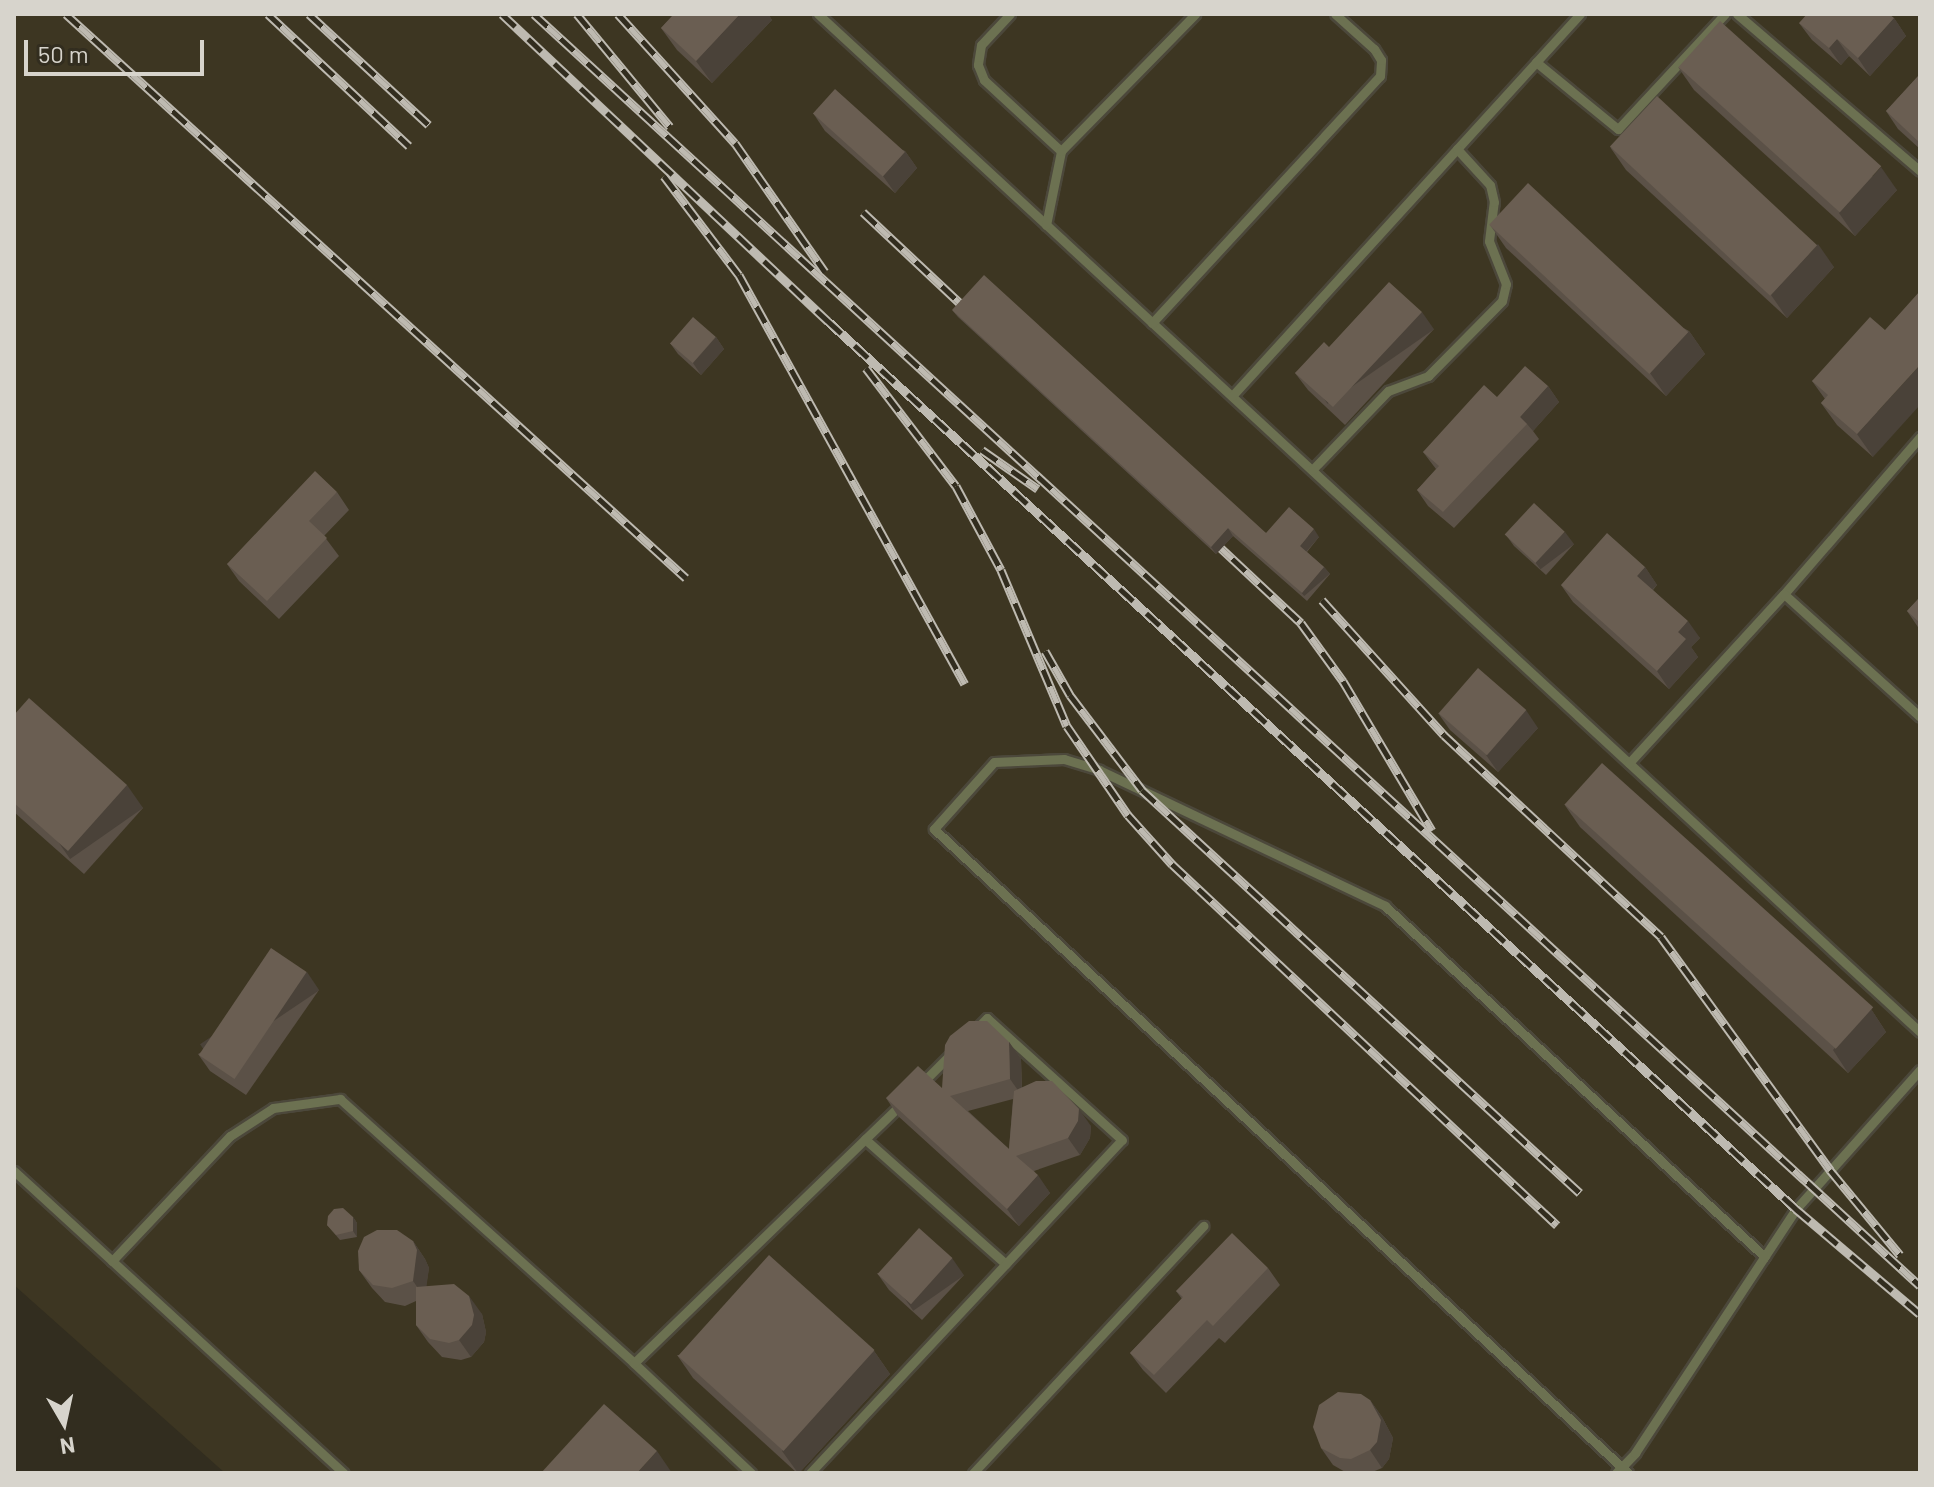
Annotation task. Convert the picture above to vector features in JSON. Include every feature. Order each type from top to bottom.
[{"type":"lane","points":[[818,14],[1920,1032]]},
{"type":"lane","points":[[1010,14],[981,45],[978,65],[984,80],[1061,151]]},
{"type":"lane","points":[[1046,225],[1061,151],[1195,14]]},
{"type":"lane","points":[[1152,323],[1380,76],[1381,60],[1374,49],[1335,14]]},
{"type":"lane","points":[[1232,396],[1580,14]]},
{"type":"lane","points":[[1536,62],[1618,129],[1725,14]]},
{"type":"lane","points":[[1737,14],[1920,171]]},
{"type":"lane","points":[[1312,470],[1388,391],[1428,376],[1502,301],[1506,284],[1489,241],[1494,202],[1490,185],[1457,149]]},
{"type":"lane","points":[[1629,763],[1784,594],[1920,437]]},
{"type":"lane","points":[[1784,594],[1920,717]]},
{"type":"lane","points":[[1765,1257],[1385,906],[1099,770],[1064,759],[994,762],[934,829],[1622,1471],[1635,1453],[1765,1257],[1796,1209],[1920,1070]]},
{"type":"lane","points":[[634,1363],[987,1018],[1122,1140],[810,1473]]},
{"type":"lane","points":[[112,1261],[230,1136],[273,1108],[340,1099],[634,1363],[751,1473]]},
{"type":"lane","points":[[865,1139],[1006,1264]]},
{"type":"lane","points":[[14,1171],[344,1473]]},
{"type":"lane","points":[[973,1473],[1203,1226]]},
{"type":"shaded area","points":[[14,14],[1920,14],[1920,1473],[225,1473],[14,1285]]},
{"type":"building","points":[[674,14],[740,14],[696,61],[661,28]]},
{"type":"building","points":[[1807,14],[1889,14],[1894,18],[1858,58],[1837,39],[1829,48],[1799,23]]},
{"type":"building","points":[[1720,21],[1881,166],[1840,212],[1679,67]]},
{"type":"building","points":[[1920,74],[1920,143],[1886,111]]},
{"type":"building","points":[[835,89],[905,152],[883,176],[813,114]]},
{"type":"building","points":[[1657,96],[1817,245],[1770,296],[1610,146]]},
{"type":"building","points":[[1528,183],[1688,332],[1649,374],[1489,225]]},
{"type":"building","points":[[984,275],[1266,533],[1289,507],[1314,529],[1300,546],[1324,567],[1302,593],[1228,528],[1211,547],[952,310]]},
{"type":"building","points":[[1389,282],[1422,312],[1333,407],[1295,373],[1324,342],[1329,347]]},
{"type":"building","points":[[1920,291],[1920,365],[1857,434],[1821,403],[1828,395],[1812,381],[1870,317],[1885,330]]},
{"type":"building","points":[[693,317],[716,337],[693,363],[670,343]]},
{"type":"building","points":[[1525,366],[1548,386],[1520,417],[1527,424],[1443,512],[1417,490],[1439,466],[1423,452],[1484,385],[1497,397]]},
{"type":"building","points":[[315,471],[337,492],[309,521],[327,538],[267,601],[227,564]]},
{"type":"building","points":[[1534,503],[1565,532],[1535,563],[1505,534]]},
{"type":"building","points":[[1607,533],[1645,567],[1637,576],[1688,621],[1678,632],[1686,639],[1657,671],[1561,585]]},
{"type":"building","points":[[1920,597],[1920,623],[1907,611]]},
{"type":"building","points":[[1478,668],[1526,710],[1487,755],[1439,713]]},
{"type":"building","points":[[29,698],[127,785],[68,851],[14,803],[14,715]]},
{"type":"building","points":[[1602,763],[1873,1007],[1836,1049],[1565,805]]},
{"type":"building","points":[[271,948],[307,972],[235,1079],[199,1055]]},
{"type":"building","points":[[969,1021],[987,1021],[1009,1042],[1010,1079],[950,1096],[1009,1149],[1014,1091],[1036,1081],[1052,1081],[1079,1109],[1078,1121],[1068,1138],[1016,1156],[1038,1175],[1007,1209],[886,1098],[918,1066],[942,1088],[945,1045],[950,1036]]},
{"type":"building","points":[[343,1208],[353,1217],[353,1231],[336,1235],[327,1225],[328,1216],[334,1209]]},
{"type":"building","points":[[919,1228],[952,1258],[911,1304],[878,1274]]},
{"type":"building","points":[[377,1230],[397,1230],[413,1241],[417,1250],[413,1281],[392,1288],[373,1285],[359,1270],[358,1251],[364,1237]]},
{"type":"building","points":[[1232,1233],[1268,1268],[1213,1326],[1207,1320],[1154,1375],[1130,1353],[1183,1297],[1176,1291]]},
{"type":"building","points":[[769,1255],[875,1350],[784,1451],[678,1356]]},
{"type":"building","points":[[454,1284],[469,1296],[474,1315],[472,1325],[459,1340],[449,1343],[430,1339],[416,1325],[416,1287]]},
{"type":"building","points":[[1338,1392],[1361,1394],[1370,1400],[1381,1420],[1377,1442],[1370,1450],[1351,1459],[1340,1458],[1321,1448],[1313,1427],[1319,1405]]},
{"type":"building","points":[[604,1404],[657,1451],[637,1473],[541,1473]]},
{"type":"railway","points":[[66,14],[686,578]]},
{"type":"railway","points":[[268,14],[409,146]]},
{"type":"railway","points":[[309,14],[429,125]]},
{"type":"railway","points":[[502,14],[828,321],[1796,1209],[1920,1314]]},
{"type":"railway","points":[[534,14],[1920,1286]]},
{"type":"railway","points":[[577,14],[670,127]]},
{"type":"railway","points":[[618,14],[735,143],[825,272]]},
{"type":"railway","points":[[664,176],[739,275],[965,684]]},
{"type":"railway","points":[[863,212],[976,318]]},
{"type":"railway","points":[[866,368],[956,486],[1001,570],[1067,726],[1128,815],[1172,864],[1557,1225]]},
{"type":"railway","points":[[982,450],[1038,489]]},
{"type":"railway","points":[[1206,534],[1301,623],[1343,681],[1432,831]]},
{"type":"railway","points":[[1322,600],[1444,735],[1661,937],[1830,1170],[1900,1255]]},
{"type":"railway","points":[[1045,651],[1070,695],[1142,790],[1580,1193]]}]
